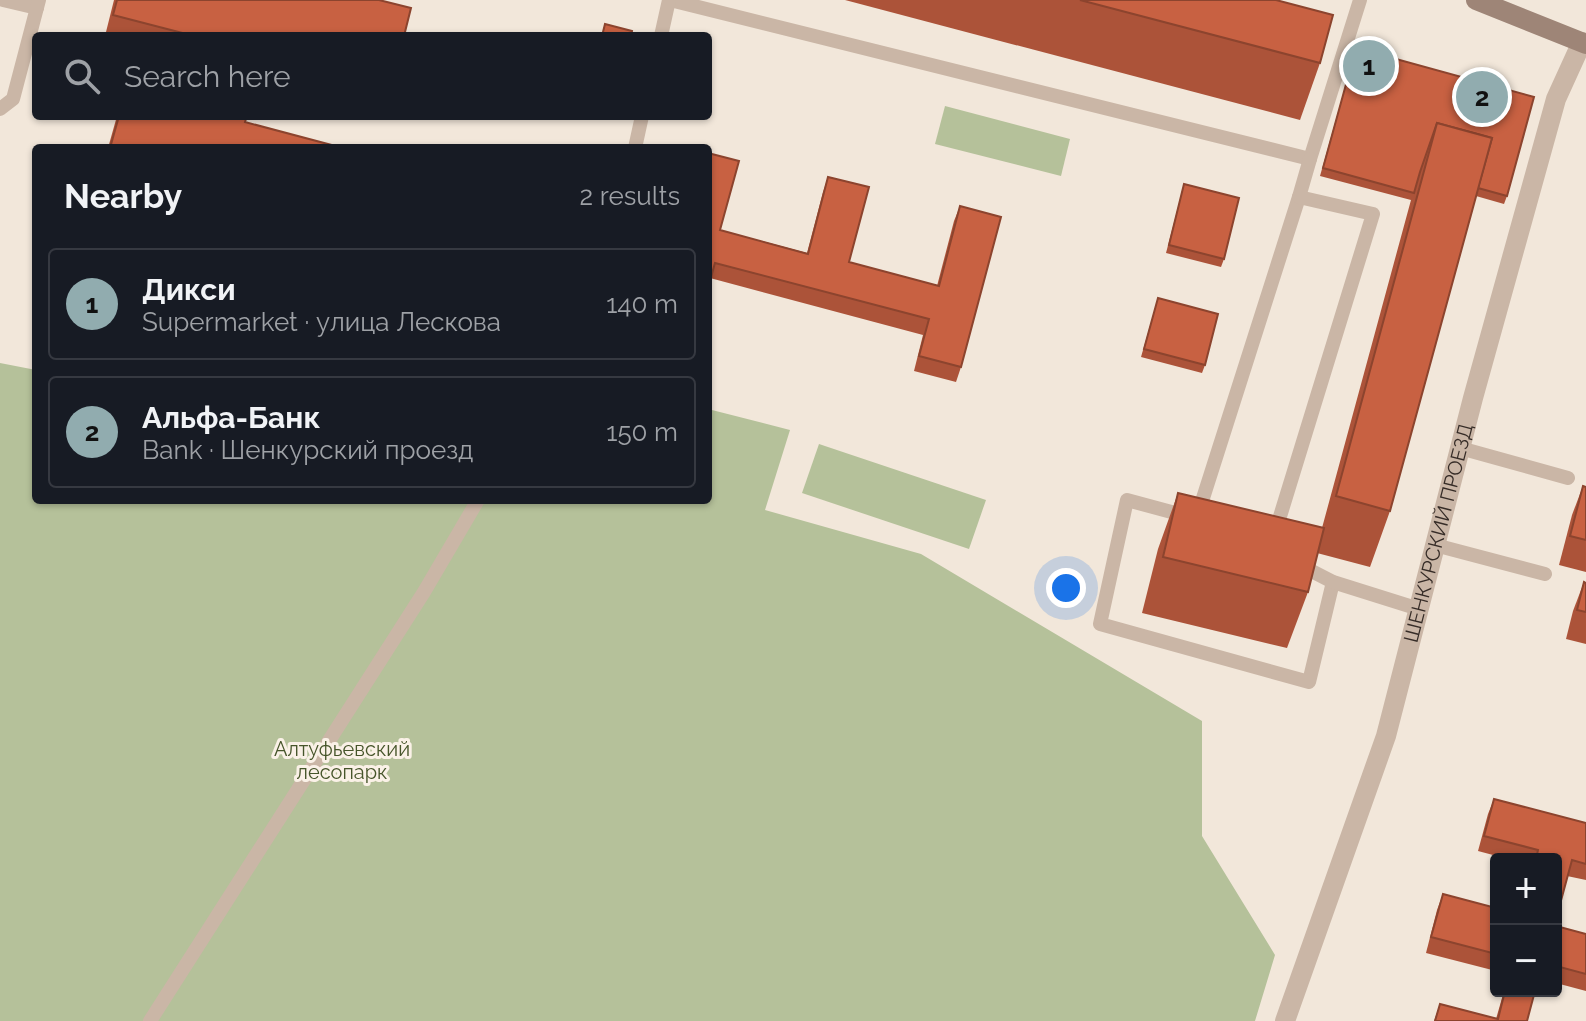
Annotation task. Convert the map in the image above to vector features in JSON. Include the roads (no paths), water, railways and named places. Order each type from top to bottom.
[{"type":"main road","points":[[1480,1],[1584,43]]},
{"type":"street","name":"ШЕНКУРСКИЙ ПРОЕЗД","points":[[1285,1021],[1386,736],[1460,448],[1556,99],[1584,43]]},
{"type":"lane","points":[[0,109],[13,99],[38,4],[3,0]]},
{"type":"lane","points":[[662,32],[670,0],[1310,159]]},
{"type":"lane","points":[[1197,519],[1360,0]]},
{"type":"lane","points":[[636,144],[641,120]]},
{"type":"lane","points":[[1273,539],[1373,214],[1299,197]]},
{"type":"lane","points":[[1460,448],[1568,478]]},
{"type":"lane","points":[[1212,523],[1127,500],[1100,624],[1309,682],[1333,582]]},
{"type":"lane","points":[[150,1021],[424,592],[476,504]]},
{"type":"lane","points":[[1258,535],[1273,539],[1300,567],[1333,582],[1419,609]]},
{"type":"lane","points":[[1435,545],[1545,574]]},
{"type":"place","name":"Дикси","points":[[1369,66]]},
{"type":"place","name":"Альфа-Банк","points":[[1482,97]]},
{"type":"park label","name":"Алтуфьевский лесопарк","points":[[342,760]]}]
